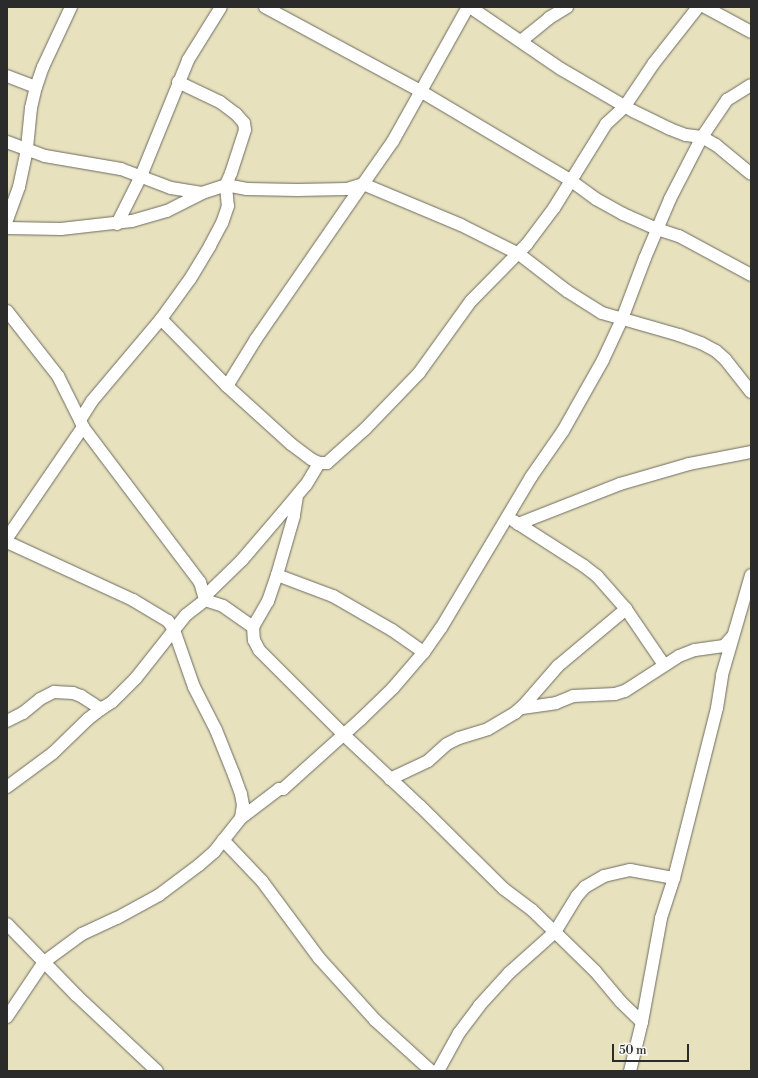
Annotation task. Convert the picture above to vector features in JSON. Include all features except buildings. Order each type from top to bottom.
[{"type":"street","points":[[7,220],[19,187],[27,148],[31,108],[36,87],[43,67],[71,7]]},
{"type":"street","points":[[117,224],[141,176],[188,60],[221,7]]},
{"type":"street","points":[[265,7],[422,92],[570,180],[596,199],[656,229],[679,236],[751,275]]},
{"type":"street","points":[[227,386],[256,339],[393,141],[469,7],[561,69],[625,106],[670,129],[686,135],[702,137],[724,151],[751,174]]},
{"type":"street","points":[[520,41],[549,18],[567,7]]},
{"type":"street","points":[[160,319],[227,386],[291,444],[319,463],[327,463],[338,454],[419,373],[470,301],[486,283],[519,254],[540,228],[606,124],[625,106],[654,63],[698,7]]},
{"type":"street","points":[[705,7],[751,32]]},
{"type":"street","points":[[7,76],[36,87]]},
{"type":"street","points":[[7,538],[81,423],[92,401],[160,319],[190,279],[222,223],[228,206],[226,185],[245,130],[244,123],[236,114],[220,102],[178,82]]},
{"type":"street","points":[[7,1017],[44,962],[82,934],[117,918],[159,895],[199,865],[214,852],[241,818],[279,788],[283,790],[344,735],[393,688],[424,652],[531,477],[563,431],[603,360],[622,319],[656,229],[677,181],[702,137],[726,100],[751,85]]},
{"type":"street","points":[[7,142],[27,148],[45,156],[108,166],[141,176],[171,188],[202,193]]},
{"type":"street","points":[[7,228],[61,228],[117,224],[167,211],[202,193],[226,185],[247,188],[304,190],[347,189],[363,184],[454,222],[519,254],[567,291],[602,313],[680,335],[716,351],[725,359],[751,392]]},
{"type":"street","points":[[7,312],[58,376],[81,423],[200,582],[205,598],[222,606],[253,627]]},
{"type":"street","points":[[518,524],[620,484],[689,464],[751,452]]},
{"type":"street","points":[[7,786],[53,752],[88,718],[112,702],[136,678],[186,615],[242,560],[297,496],[306,485],[319,463]]},
{"type":"street","points":[[297,496],[294,516],[277,575],[268,601],[253,627],[254,640],[259,650],[344,735],[504,889],[532,910],[555,932],[595,971],[621,1002],[642,1022]]},
{"type":"street","points":[[508,516],[584,566],[596,576],[626,609],[664,665]]},
{"type":"street","points":[[7,542],[133,600],[168,621],[174,630],[194,687],[216,730],[241,794],[243,805],[241,818]]},
{"type":"street","points":[[277,575],[333,596],[392,630],[424,652]]},
{"type":"street","points":[[630,1071],[642,1022],[660,918],[674,878],[717,708],[721,682],[751,575]]},
{"type":"street","points":[[390,778],[428,761],[447,744],[459,738],[488,729],[522,708],[558,666],[626,609]]},
{"type":"street","points":[[522,708],[556,703],[573,696],[615,694],[625,692],[664,665],[688,651],[724,646],[736,632]]},
{"type":"street","points":[[7,721],[23,713],[40,698],[54,692],[66,691],[81,696],[101,710]]},
{"type":"street","points":[[223,840],[262,881],[323,963],[375,1020],[431,1071]]},
{"type":"street","points":[[438,1071],[459,1033],[479,1006],[509,973],[555,932],[581,892],[604,876],[630,870],[674,878]]},
{"type":"street","points":[[7,924],[76,995],[157,1071]]}]
